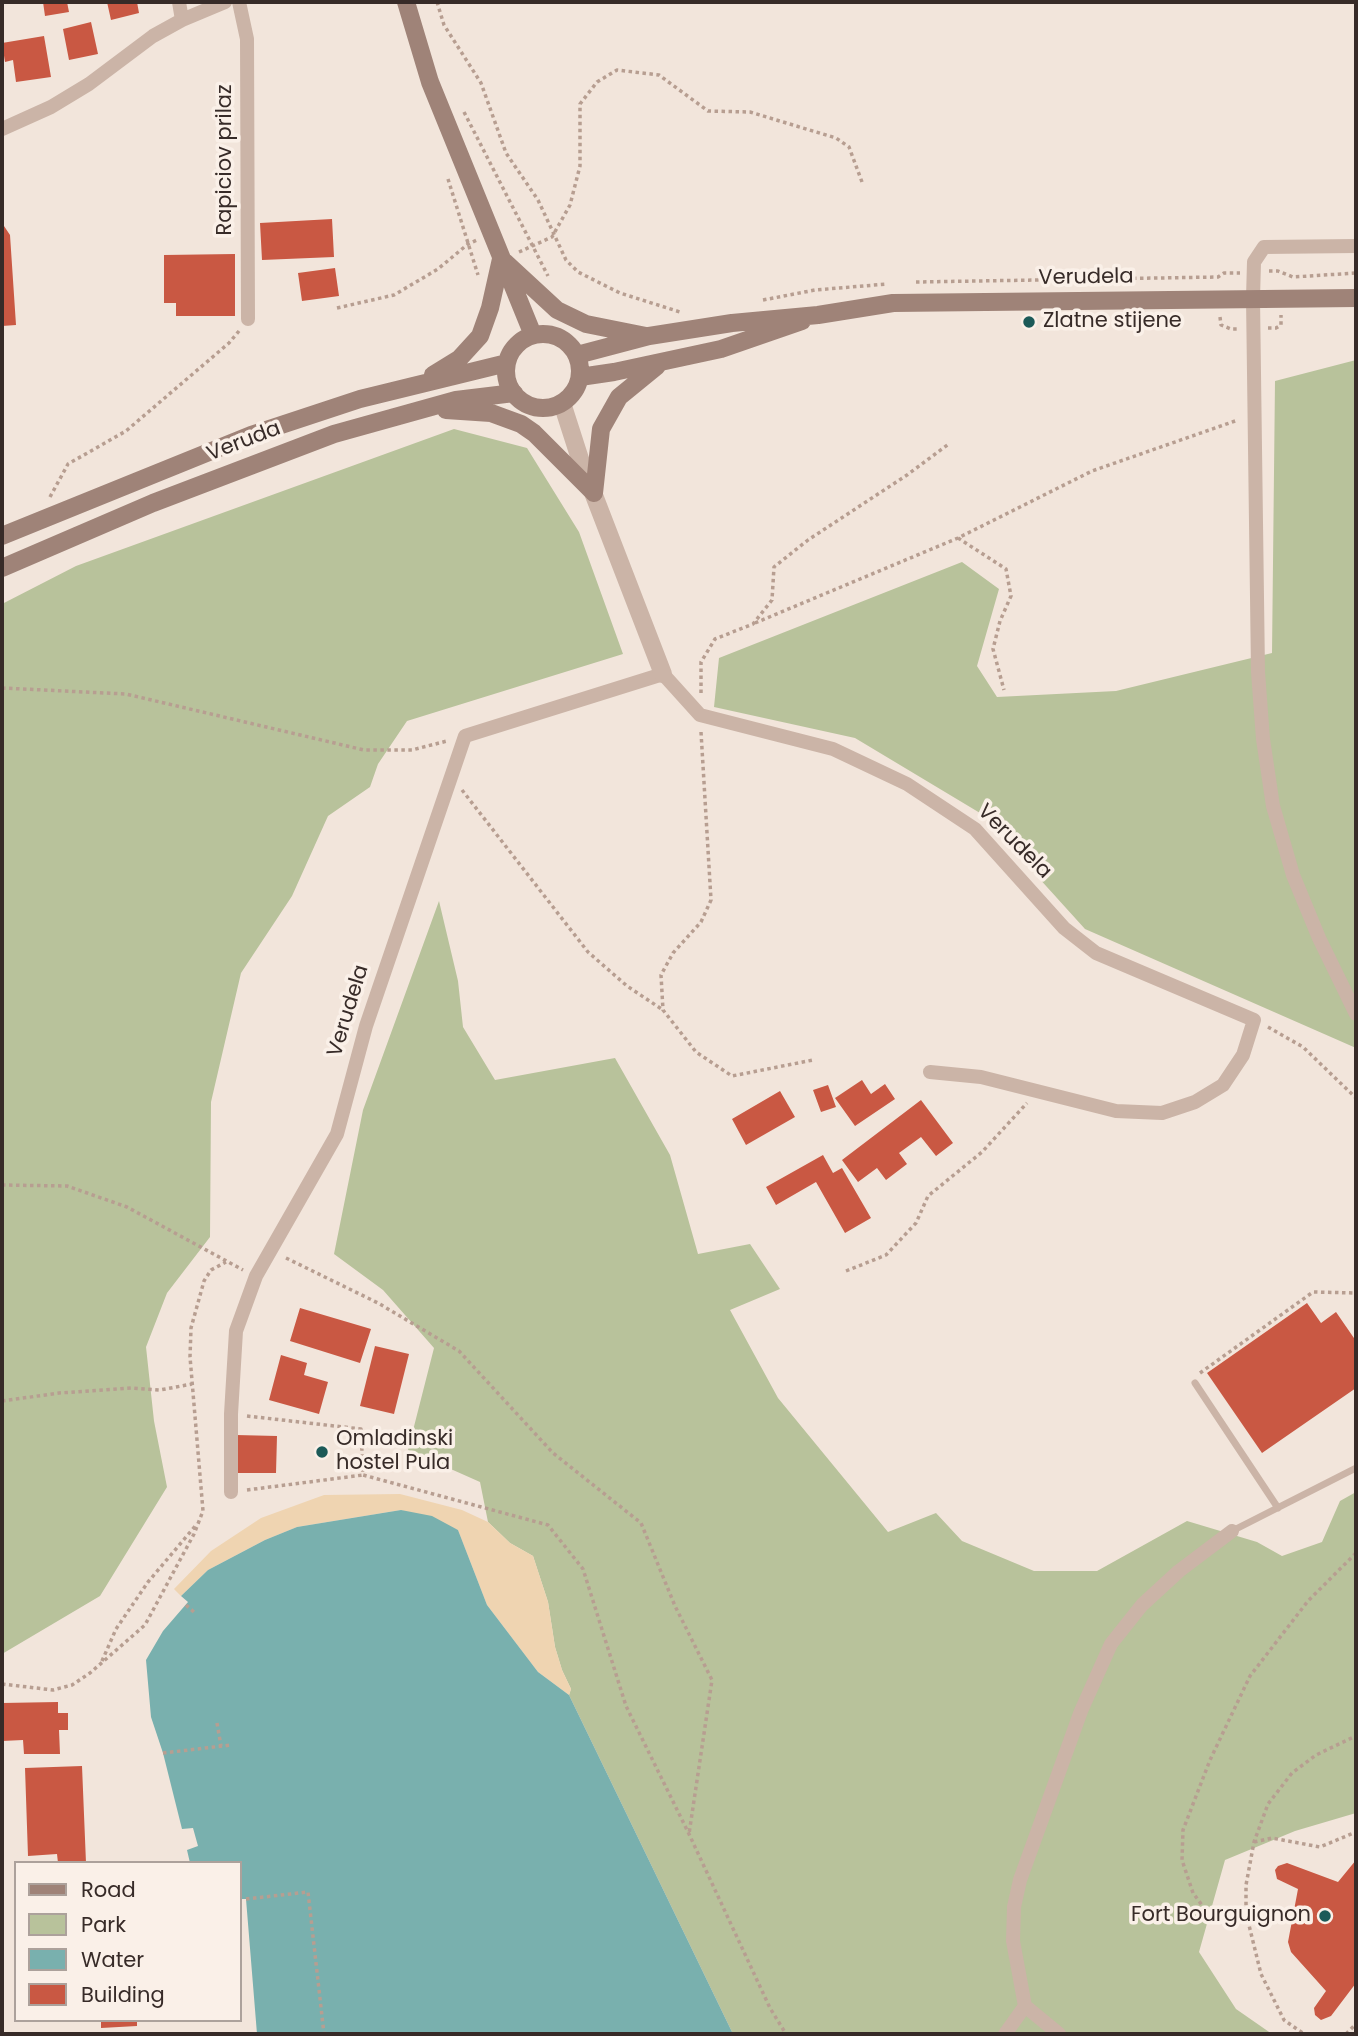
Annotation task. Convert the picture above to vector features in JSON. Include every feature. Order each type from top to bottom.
[{"type":"main road","points":[[406,2],[430,82],[533,335]]},
{"type":"main road","points":[[501,259],[557,310],[586,324],[649,336]]},
{"type":"main road","points":[[421,383],[458,359],[480,336],[490,308],[501,259]]},
{"type":"main road","name":"Verudela","points":[[577,355],[649,336],[893,303],[1356,298]]},
{"type":"main road","name":"Verudela","points":[[580,377],[664,361],[754,339],[818,315]]},
{"type":"main road","points":[[533,335],[553,335],[563,339],[577,355],[580,377],[571,396],[562,403],[552,407],[531,406],[521,401],[508,384],[506,363],[516,345],[533,335]]},
{"type":"main road","points":[[594,493],[601,429],[620,397],[642,376],[664,361]]},
{"type":"main road","name":"Veruda","points":[[2,536],[251,435],[360,399],[506,363]]},
{"type":"main road","name":"Veruda","points":[[2,568],[267,457],[334,434],[456,400],[514,393]]},
{"type":"main road","points":[[414,410],[491,413],[521,424],[534,433],[594,493]]},
{"type":"street","points":[[179,2],[182,20]]},
{"type":"street","points":[[2,129],[51,107],[89,84],[153,36],[225,2]]},
{"type":"street","name":"Rapiciov prilaz","points":[[239,2],[247,39],[248,319]]},
{"type":"street","points":[[1356,246],[1264,247],[1254,262],[1253,298],[1258,672],[1263,740],[1271,793],[1293,874],[1319,938],[1356,1014]]},
{"type":"street","points":[[562,403],[663,674],[700,715]]},
{"type":"street","points":[[466,736],[663,674]]},
{"type":"street","name":"Verudela","points":[[700,715],[833,749],[908,784],[975,829],[1064,928],[1096,953],[1254,1020]]},
{"type":"street","name":"Verudela","points":[[231,1492],[230,1414],[236,1331],[256,1276],[337,1133],[366,1026],[466,736]]},
{"type":"street","points":[[930,1072],[981,1077],[1116,1111],[1162,1113],[1195,1102],[1223,1084],[1243,1055],[1254,1020]]},
{"type":"street","points":[[1059,2034],[1025,2006],[1013,1941],[1014,1907],[1020,1880],[1081,1711],[1111,1644],[1142,1605],[1179,1571],[1232,1531]]},
{"type":"street","points":[[1005,2034],[1025,2006]]},
{"type":"lane","points":[[1195,1383],[1278,1508]]},
{"type":"lane","points":[[1232,1531],[1356,1468]]},
{"type":"path","points":[[437,2],[444,25],[481,83],[506,153],[538,201],[566,260],[578,272],[620,293],[689,314]]},
{"type":"path","points":[[501,259],[552,237],[570,205],[580,166],[580,104],[597,82],[617,70],[659,75],[708,111],[750,112],[836,138],[849,147],[862,182]]},
{"type":"path","points":[[462,108],[550,281]]},
{"type":"path","points":[[337,308],[394,295],[438,270],[468,244],[492,235]]},
{"type":"path","points":[[1254,272],[1279,271],[1293,277],[1356,273]]},
{"type":"path","points":[[36,523],[68,464],[125,431],[229,343],[248,319]]},
{"type":"path","points":[[663,1010],[661,975],[673,953],[701,922],[711,900],[700,715],[701,662],[715,639],[958,538],[1091,471],[1236,420]]},
{"type":"path","points":[[753,624],[772,600],[774,567],[808,540],[907,475],[950,443]]},
{"type":"path","points":[[958,538],[1006,569],[1011,596],[992,649],[1004,690]]},
{"type":"path","points":[[2,688],[127,694],[364,750],[412,750],[466,736]]},
{"type":"path","points":[[452,778],[588,952],[627,986],[663,1010],[696,1052],[732,1076],[813,1060]]},
{"type":"path","points":[[1254,1020],[1303,1047],[1356,1098]]},
{"type":"path","points":[[846,1271],[886,1255],[916,1223],[928,1196],[982,1152],[1038,1092]]},
{"type":"path","points":[[2,1185],[67,1186],[127,1207],[226,1262],[211,1270],[204,1281],[191,1328],[192,1384],[203,1511],[145,1625],[72,1685],[53,1690],[2,1684]]},
{"type":"path","points":[[271,1251],[378,1303],[459,1351],[553,1453],[641,1523],[675,1606],[712,1680],[690,1834]]},
{"type":"path","points":[[1195,1383],[1192,1379],[1313,1292],[1356,1293]]},
{"type":"path","points":[[2,1401],[59,1392],[131,1388],[159,1390],[192,1384]]},
{"type":"path","points":[[230,1414],[361,1429],[363,1475]]},
{"type":"path","points":[[231,1492],[363,1475],[548,1525],[583,1569],[626,1706],[690,1834],[770,2008],[786,2034]]},
{"type":"path","points":[[101,1663],[116,1629],[148,1582],[199,1523]]},
{"type":"path","points":[[1246,1913],[1225,1919],[1210,1916],[1193,1893],[1182,1860],[1183,1830],[1210,1760],[1250,1676],[1308,1601],[1356,1553]]},
{"type":"path","points":[[186,1605],[194,1613]]},
{"type":"path","points":[[217,1723],[221,1746]]},
{"type":"path","points":[[1304,2034],[1284,2020],[1261,1974],[1246,1913],[1247,1885],[1254,1842],[1268,1804],[1292,1773],[1315,1755],[1356,1736]]},
{"type":"path","points":[[163,1753],[231,1745]]},
{"type":"path","points":[[1254,1842],[1272,1838],[1320,1847],[1356,1832]]},
{"type":"path","points":[[246,1899],[308,1892],[324,2034]]},
{"type":"path","points":[[1346,2034],[1356,2024]]},
{"type":"green space","points":[[1356,360],[1356,1048],[1085,929],[980,813],[855,738],[714,707],[719,658],[962,562],[999,589],[977,666],[997,697],[1116,691],[1272,653],[1275,381]]},
{"type":"green space","points":[[454,429],[527,448],[579,532],[623,654],[407,721],[378,764],[370,787],[328,816],[292,896],[241,973],[211,1102],[210,1237],[167,1293],[146,1347],[154,1421],[167,1487],[100,1596],[2,1654],[2,604],[76,566]]},
{"type":"green space","points":[[439,901],[458,981],[463,1027],[495,1080],[615,1058],[670,1155],[698,1254],[750,1244],[780,1289],[730,1310],[778,1398],[888,1532],[936,1513],[962,1541],[1034,1571],[1097,1571],[1187,1521],[1257,1542],[1282,1556],[1322,1542],[1340,1501],[1356,1492],[1356,1813],[1295,1831],[1225,1860],[1199,1952],[1236,2009],[1272,2034],[733,2034],[569,1695],[571,1689],[555,1647],[548,1602],[533,1556],[510,1543],[488,1522],[480,1482],[408,1450],[434,1348],[383,1290],[334,1254],[363,1110]]},
{"type":"sand","points":[[400,1494],[462,1510],[488,1522],[510,1543],[533,1556],[548,1602],[555,1647],[571,1689],[569,1695],[538,1672],[487,1605],[458,1530],[401,1510],[297,1527],[265,1540],[208,1570],[181,1596],[174,1589],[211,1551],[261,1518],[324,1495]]},
{"type":"water","points":[[401,1510],[432,1516],[458,1530],[487,1605],[538,1672],[569,1695],[733,2034],[257,2034],[246,1899],[242,1899],[242,1861],[190,1861],[187,1850],[198,1846],[193,1828],[182,1829],[151,1717],[146,1660],[163,1631],[188,1602],[181,1596],[208,1570],[265,1540],[297,1527]]},
{"type":"building","points":[[43,2],[67,2],[69,12],[45,16]]},
{"type":"building","points":[[107,2],[137,2],[139,13],[111,20]]},
{"type":"building","points":[[91,22],[98,54],[69,60],[63,29]]},
{"type":"building","points":[[44,36],[51,77],[16,82],[13,60],[5,62],[2,43]]},
{"type":"building","points":[[332,219],[334,257],[262,260],[260,223]]},
{"type":"building","points":[[2,223],[10,235],[16,325],[2,326]]},
{"type":"building","points":[[235,254],[235,316],[176,316],[176,303],[164,303],[164,255]]},
{"type":"building","points":[[335,268],[339,296],[302,301],[298,273]]},
{"type":"building","points":[[862,1080],[871,1094],[885,1084],[895,1099],[855,1126],[835,1098]]},
{"type":"building","points":[[828,1085],[836,1107],[821,1112],[813,1090]]},
{"type":"building","points":[[780,1091],[795,1117],[746,1145],[732,1119]]},
{"type":"building","points":[[921,1100],[953,1143],[936,1156],[921,1137],[899,1153],[907,1164],[886,1180],[877,1168],[858,1182],[842,1160]]},
{"type":"building","points":[[823,1155],[833,1173],[842,1168],[871,1218],[845,1233],[816,1182],[776,1205],[766,1187]]},
{"type":"building","points":[[1307,1303],[1321,1323],[1336,1312],[1356,1341],[1356,1388],[1262,1453],[1207,1373]]},
{"type":"building","points":[[300,1308],[371,1329],[360,1363],[290,1341]]},
{"type":"building","points":[[375,1346],[409,1354],[394,1414],[360,1406]]},
{"type":"building","points":[[281,1355],[307,1363],[304,1375],[328,1382],[319,1414],[269,1400]]},
{"type":"building","points":[[236,1435],[277,1436],[276,1473],[235,1473]]},
{"type":"building","points":[[58,1702],[58,1713],[68,1713],[68,1730],[59,1730],[60,1754],[24,1754],[23,1740],[2,1741],[2,1703]]},
{"type":"building","points":[[82,1766],[86,1861],[58,1861],[57,1854],[28,1856],[25,1768]]},
{"type":"building","name":"Fort Bourguignon","points":[[1356,1860],[1356,1983],[1331,2016],[1321,2020],[1315,2015],[1314,2008],[1326,1991],[1291,1952],[1288,1942],[1298,1889],[1277,1879],[1275,1870],[1287,1863],[1338,1882]]},
{"type":"building","points":[[101,2022],[137,2022],[137,2026],[101,2028]]},
{"type":"place","name":"Zlatne stijene","points":[[1029,322]]},
{"type":"place","name":"Omladinski hostel Pula","points":[[322,1452]]},
{"type":"place","name":"Fort Bourguignon","points":[[1325,1916]]}]
